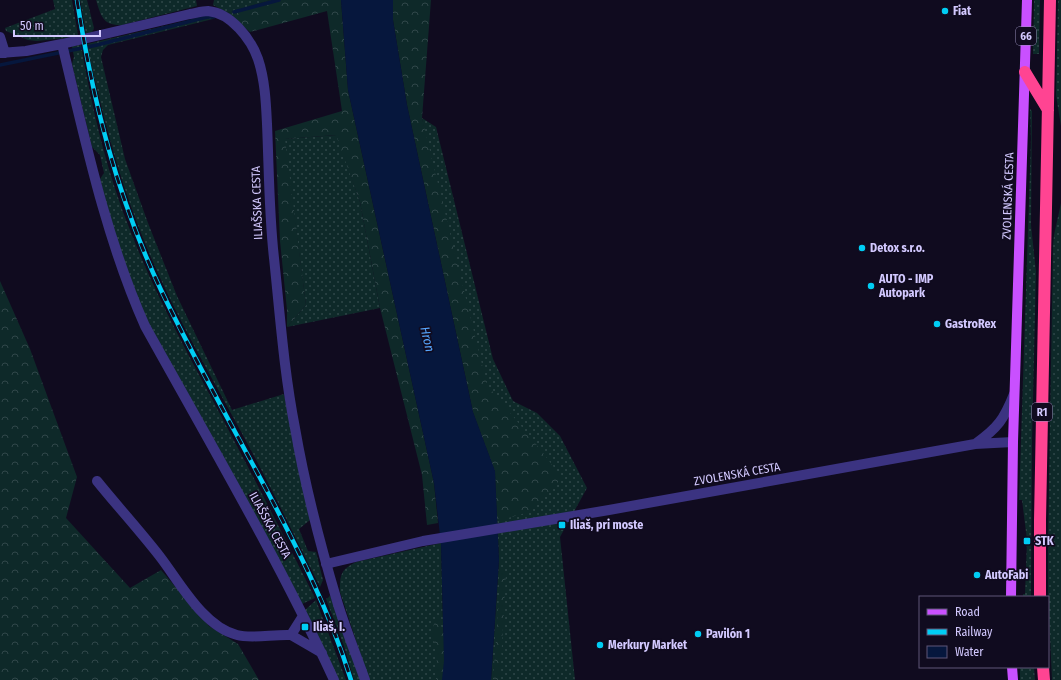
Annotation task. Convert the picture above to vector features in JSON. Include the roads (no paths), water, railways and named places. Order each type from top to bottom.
[{"type":"highway","name":"R1","points":[[1040,596],[1040,512],[1050,0]]},
{"type":"highway","points":[[1025,72],[1048,110]]},
{"type":"highway","points":[[1043,668],[1044,680]]},
{"type":"main road","name":"ZVOLENSKÁ CESTA","points":[[1011,596],[1014,394],[1027,0]]},
{"type":"main road","points":[[1012,668],[1013,680]]},
{"type":"street","name":"ILIAŠSKA CESTA","points":[[0,37],[2,53],[63,50],[190,14],[208,11],[217,13],[232,22],[248,39],[254,49],[261,68],[265,96],[272,244],[289,394],[301,462],[326,564],[365,680]]},
{"type":"street","name":"ILIAŠSKA CESTA","points":[[63,50],[97,186],[131,294],[145,326],[242,500],[322,653],[334,680]]},
{"type":"street","name":"ZVOLENSKÁ CESTA","points":[[975,444],[993,431],[1006,414],[1014,394]]},
{"type":"street","name":"ZVOLENSKÁ CESTA","points":[[326,564],[423,541],[691,496],[975,444],[1013,442]]},
{"type":"street","points":[[97,481],[161,558],[197,606],[211,621],[236,636],[248,637],[278,634],[291,635],[322,653]]},
{"type":"street","points":[[291,635],[303,616]]},
{"type":"water","name":"Hron","points":[[341,0],[393,0],[393,20],[407,105],[473,412],[495,471],[499,560],[491,680],[442,680],[444,661],[441,544],[434,483],[348,90]]},
{"type":"waterway","points":[[234,12],[279,0]]},
{"type":"waterway","points":[[0,65],[97,45],[207,17],[214,17]]},
{"type":"railway","points":[[77,0],[83,38],[108,148],[119,184],[145,255],[186,340],[301,557],[323,605],[343,655],[351,680]]},
{"type":"place","name":"Fiat","points":[[945,11]]},
{"type":"place","name":"Detox s.r.o.","points":[[862,248]]},
{"type":"place","name":"AUTO - IMP Autopark","points":[[871,286]]},
{"type":"place","name":"GastroRex","points":[[937,324]]},
{"type":"place","name":"Iliaš, pri moste","points":[[562,525]]},
{"type":"place","name":"STK","points":[[1027,541]]},
{"type":"place","name":"AutoFabi","points":[[977,575]]},
{"type":"place","name":"Iliaš, I.","points":[[305,627]]},
{"type":"place","name":"Pavilón 1","points":[[698,634]]},
{"type":"place","name":"Merkury Market","points":[[600,645]]}]
